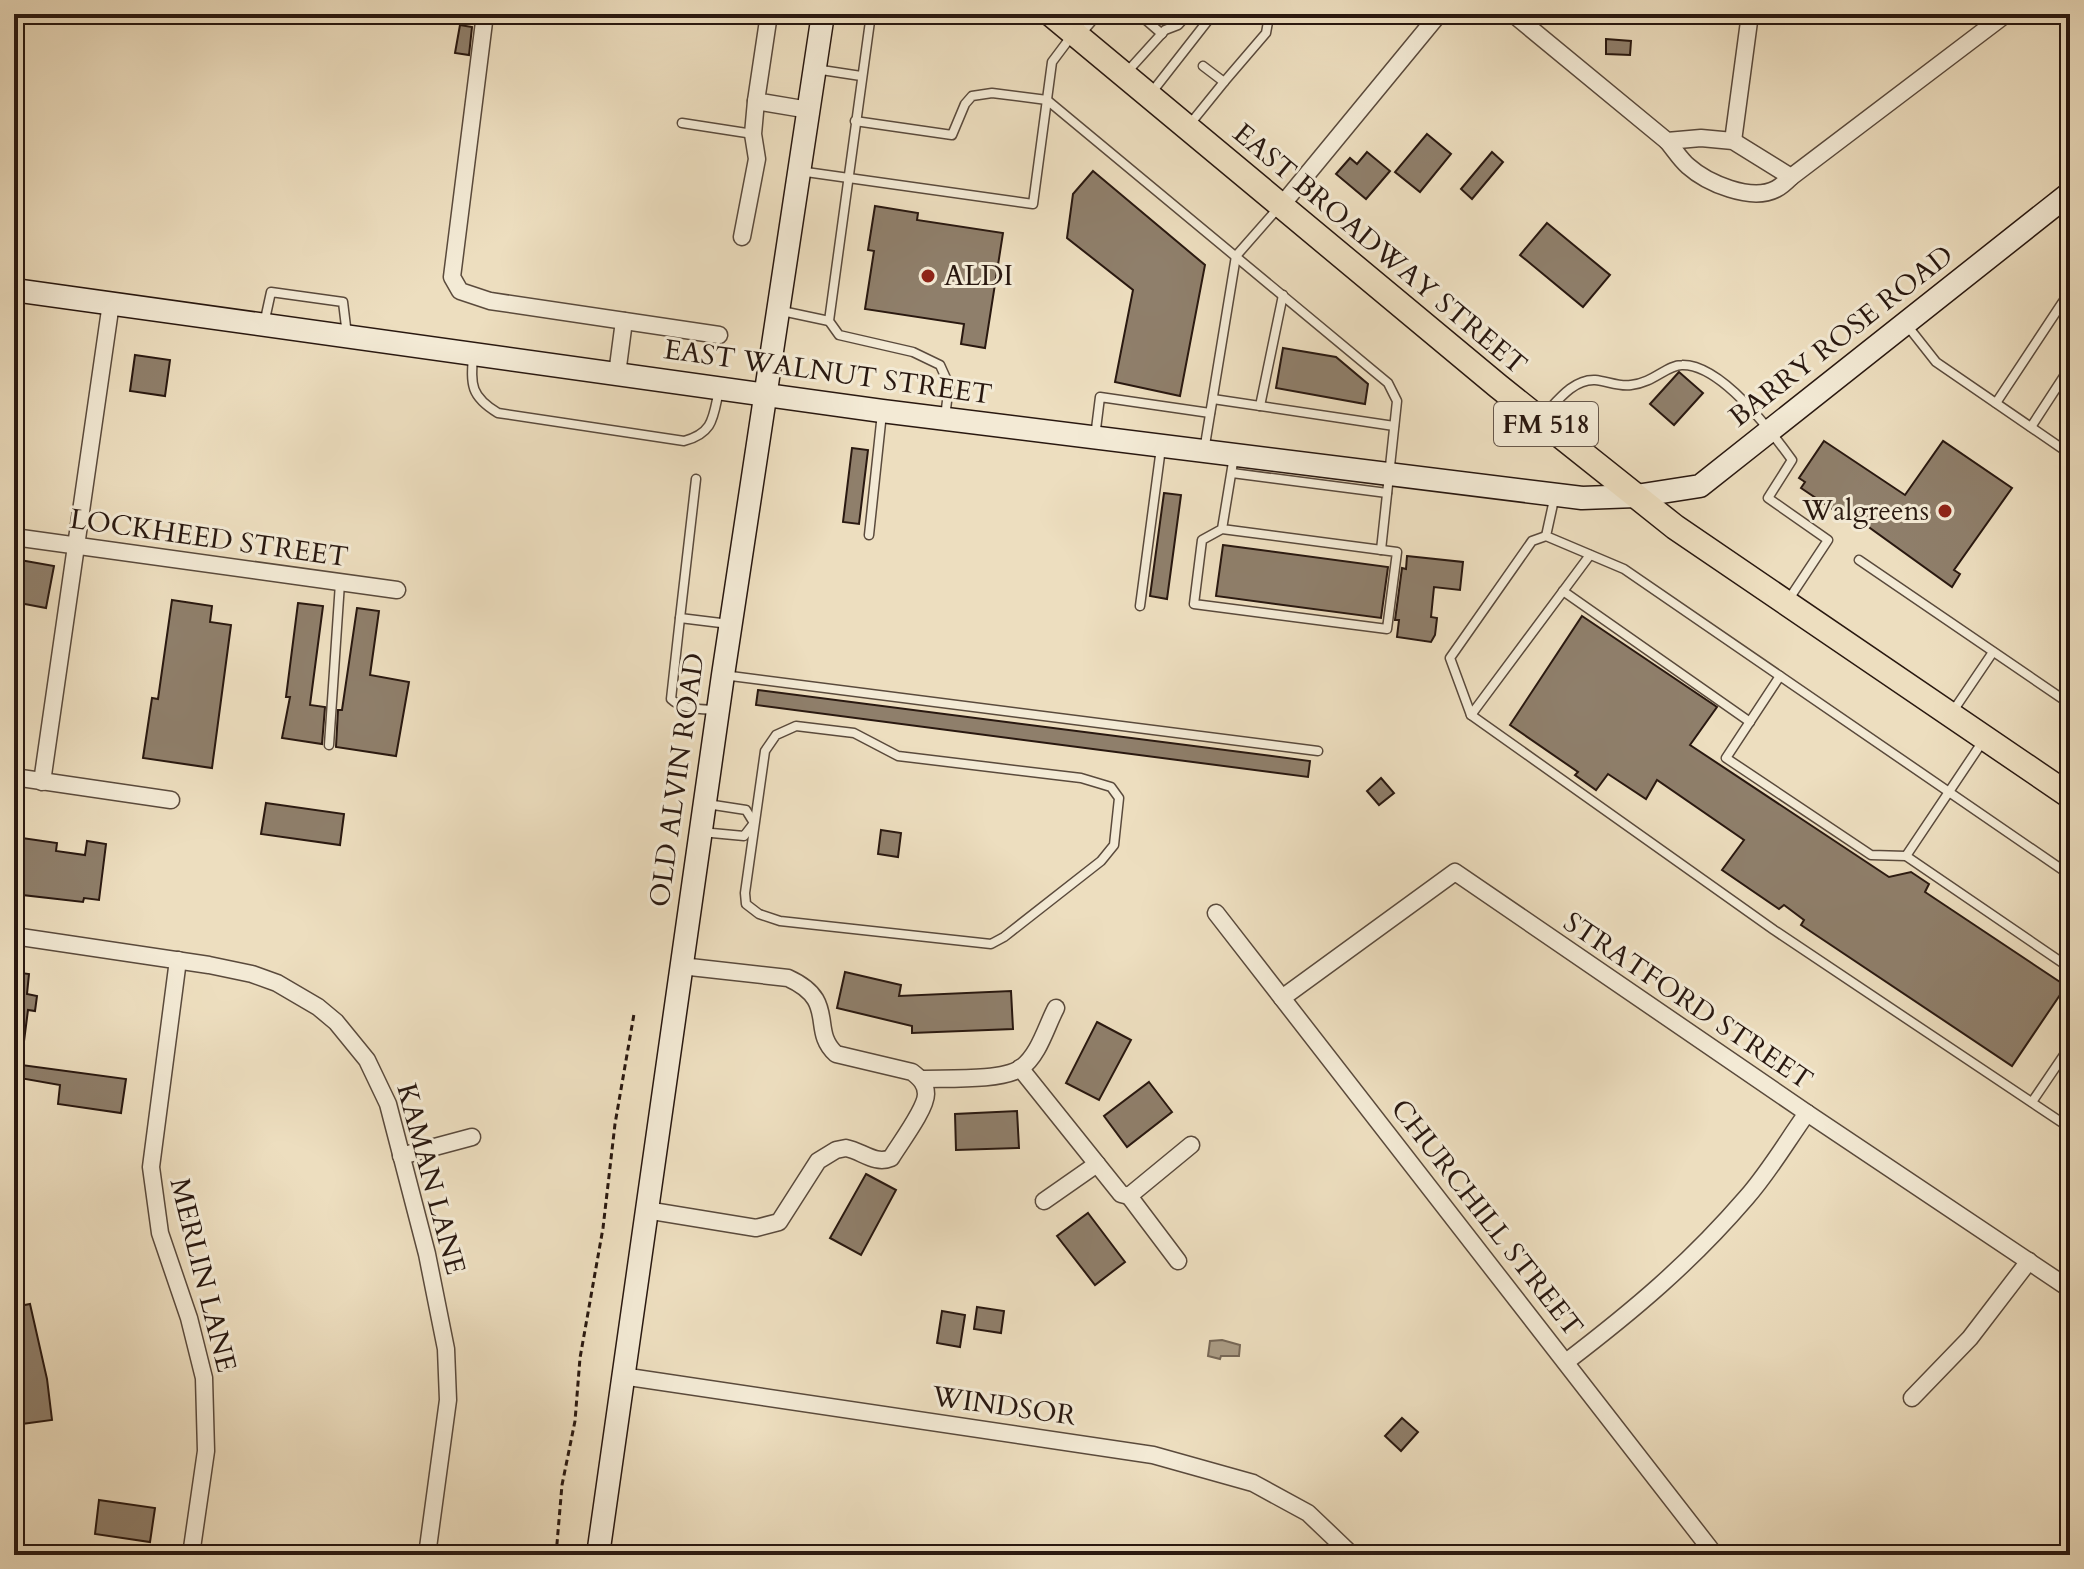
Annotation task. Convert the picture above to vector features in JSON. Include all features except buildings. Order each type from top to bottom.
[{"type":"main road","name":"EAST BROADWAY STREET","points":[[1064,23],[1539,419],[1675,527],[2070,796]]},
{"type":"street","points":[[485,14],[452,277],[460,291],[490,301],[719,335]]},
{"type":"street","points":[[742,237],[757,159],[753,134],[769,14]]},
{"type":"street","name":"OLD ALVIN ROAD","points":[[598,1555],[717,710],[823,14]]},
{"type":"street","points":[[1281,206],[1439,14]]},
{"type":"street","points":[[1513,14],[1667,141],[1687,165],[1708,180],[1732,189],[1753,192],[1774,190],[2006,14]]},
{"type":"street","points":[[1733,141],[1750,14]]},
{"type":"street","points":[[756,101],[809,110]]},
{"type":"street","points":[[1667,141],[1701,138],[1733,141],[1791,177]]},
{"type":"street","name":"BARRY ROSE ROAD","points":[[1636,496],[1700,486],[2070,193]]},
{"type":"street","name":"EAST WALNUT STREET","points":[[14,290],[882,411],[1204,451],[1233,464],[1388,483],[1582,498],[1636,496]]},
{"type":"street","points":[[42,782],[111,303]]},
{"type":"street","points":[[617,374],[624,321]]},
{"type":"street","name":"LOCKHEED STREET","points":[[14,537],[397,590]]},
{"type":"street","points":[[14,777],[171,800]]},
{"type":"street","name":"STRATFORD STREET","points":[[1282,998],[1455,872],[2070,1289]]},
{"type":"street","name":"CHURCHILL STREET","points":[[1216,913],[1715,1555]]},
{"type":"street","name":"KAMAN LANE","points":[[14,936],[228,968],[277,983],[336,1022],[367,1060],[379,1082],[401,1156],[439,1308],[448,1377],[445,1424],[427,1555]]},
{"type":"street","name":"MERLIN LANE","points":[[178,960],[151,1167],[160,1233],[198,1348],[206,1405],[206,1451],[191,1555]]},
{"type":"street","points":[[646,1210],[756,1228],[779,1222],[825,1155],[846,1148],[876,1160],[891,1158],[924,1103],[926,1092],[922,1079],[912,1072],[836,1054],[827,1041],[815,995],[801,984],[788,978],[681,966]]},
{"type":"street","points":[[922,1079],[1003,1074],[1020,1068],[1034,1053],[1056,1008]]},
{"type":"street","points":[[1020,1068],[1121,1194],[1129,1196],[1178,1261]]},
{"type":"street","points":[[1566,1362],[1640,1306],[1683,1266],[1748,1196],[1807,1113]]},
{"type":"street","points":[[401,1156],[472,1137]]},
{"type":"street","points":[[1129,1196],[1191,1145]]},
{"type":"street","points":[[1044,1201],[1097,1164]]},
{"type":"street","points":[[1912,1398],[1970,1338],[2029,1261]]},
{"type":"street","name":"WINDSOR","points":[[622,1376],[1153,1455],[1253,1483],[1308,1513],[1352,1555]]},
{"type":"lane","points":[[829,321],[871,14]]},
{"type":"lane","points":[[799,171],[1033,204],[1052,62],[1064,23],[1098,14]]},
{"type":"lane","points":[[1139,14],[1162,34]]},
{"type":"lane","points":[[1124,75],[1162,34],[1178,25],[1188,14]]},
{"type":"lane","points":[[1149,96],[1213,14]]},
{"type":"lane","points":[[1187,127],[1266,33],[1268,22],[1264,14]]},
{"type":"lane","points":[[1203,66],[1224,82]]},
{"type":"lane","points":[[815,69],[861,76]]},
{"type":"lane","points":[[855,121],[952,135],[965,104],[972,96],[992,93],[1047,100],[1388,383],[1397,401],[1381,550]]},
{"type":"lane","points":[[682,123],[753,134]]},
{"type":"lane","points":[[1204,451],[1236,256],[1281,206]]},
{"type":"lane","points":[[1996,403],[2070,291]]},
{"type":"lane","points":[[264,325],[271,292],[343,302],[347,336]]},
{"type":"lane","points":[[1260,406],[1283,295]]},
{"type":"lane","points":[[777,310],[829,321],[839,335],[913,352],[940,365],[949,385],[945,419]]},
{"type":"lane","points":[[1905,323],[1936,362],[2070,454]]},
{"type":"lane","points":[[473,354],[471,378],[474,390],[481,403],[498,413],[684,441],[698,437],[712,423],[719,388]]},
{"type":"lane","points":[[1539,419],[1580,381],[1594,380],[1627,386],[1654,380],[1675,366],[1685,365],[1702,370],[1728,387],[1770,430],[1792,460],[1768,498],[1828,540],[1787,603]]},
{"type":"lane","points":[[2031,427],[2070,367]]},
{"type":"lane","points":[[1095,439],[1100,397],[1210,413]]},
{"type":"lane","points":[[1213,399],[1394,426]]},
{"type":"lane","points":[[869,535],[882,411]]},
{"type":"lane","points":[[1140,606],[1161,446]]},
{"type":"lane","points":[[1222,529],[1233,464]]},
{"type":"lane","points":[[696,479],[671,699],[676,704],[717,710]]},
{"type":"lane","points":[[1546,536],[1555,494]]},
{"type":"lane","points":[[1222,529],[1397,552],[1387,629],[1194,604],[1202,540],[1222,529]]},
{"type":"lane","points":[[2070,875],[1624,569],[1546,536],[1532,541],[1450,658],[1471,715],[1774,930],[2070,1128]]},
{"type":"lane","points":[[1471,715],[1590,555]]},
{"type":"lane","points":[[1859,560],[2070,704]]},
{"type":"lane","points":[[329,745],[340,583]]},
{"type":"lane","points":[[1563,591],[1750,722]]},
{"type":"lane","points":[[680,618],[730,624]]},
{"type":"lane","points":[[1950,715],[1993,652]]},
{"type":"lane","points":[[723,675],[1318,751]]},
{"type":"lane","points":[[1780,676],[1726,758],[1871,855],[1906,856],[2070,968]]},
{"type":"lane","points":[[700,831],[744,836],[754,823],[765,751],[776,735],[796,726],[854,733],[898,756],[1081,778],[1111,787],[1119,798],[1114,845],[1101,861],[991,944],[780,921],[759,914],[746,904],[745,893],[754,823],[746,810],[704,804]]},
{"type":"lane","points":[[1906,856],[1985,738]]},
{"type":"lane","points":[[2032,1102],[2070,1046]]},
{"type":"path","points":[[556,1555],[562,1485],[575,1421],[584,1332],[603,1228],[615,1124],[634,1014]]},
{"type":"shaded area","points":[[1222,1340],[1240,1345],[1239,1356],[1221,1356],[1220,1359],[1208,1356],[1210,1341]]},
{"type":"place","name":"ALDI","points":[[928,276]]},
{"type":"place","name":"Walgreens","points":[[1945,511]]}]
